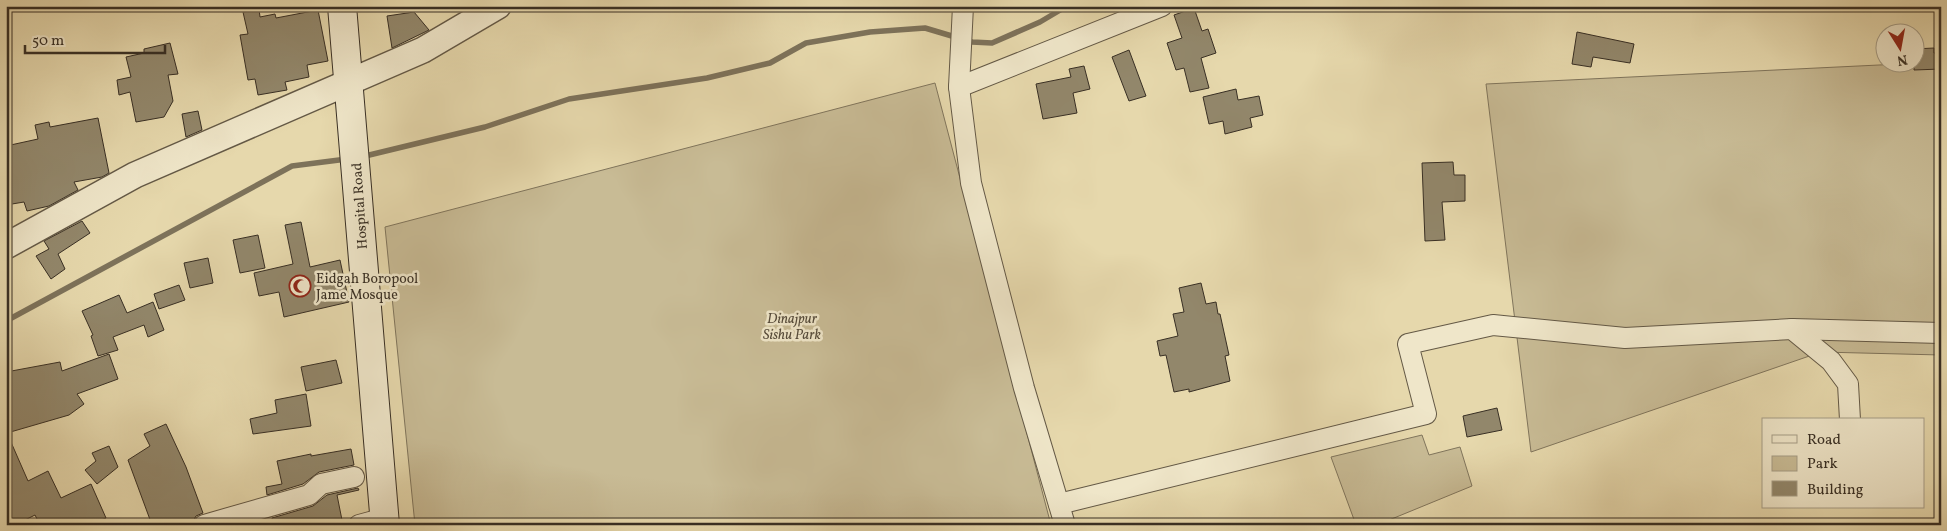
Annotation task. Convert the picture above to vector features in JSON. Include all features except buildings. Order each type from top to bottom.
[{"type":"main road","name":"Hospital Road","points":[[342,6],[358,194],[376,523]]},
{"type":"street","points":[[6,246],[135,175],[423,50],[498,6]]},
{"type":"street","points":[[959,78],[1162,6]]},
{"type":"street","points":[[963,13],[959,78],[971,183],[1024,388],[1065,525]]},
{"type":"street","points":[[1058,504],[1426,414],[1408,344],[1493,325],[1625,338],[1792,330],[1941,333]]},
{"type":"street","points":[[1792,330],[1831,361],[1848,384],[1850,418]]},
{"type":"street","points":[[204,525],[266,505],[309,494],[321,484],[354,477]]},
{"type":"green space","points":[[1941,62],[1941,355],[1821,352],[1531,452],[1486,84],[1874,65],[1874,72],[1924,72],[1924,63]]},
{"type":"green space","name":"Dinajpur Sishu Park","points":[[935,83],[1051,525],[415,525],[385,227]]},
{"type":"green space","points":[[1422,435],[1429,455],[1460,447],[1472,486],[1377,525],[1356,525],[1331,457]]},
{"type":"waterway","points":[[361,157],[485,127],[569,99],[707,78],[770,63],[806,43],[870,32],[925,28],[972,42],[992,43],[1040,22],[1067,6]]},
{"type":"waterway","points":[[6,321],[292,166],[347,159]]},
{"type":"place","name":"Eidgah Boropool Jame Mosque","points":[[300,286]]}]
